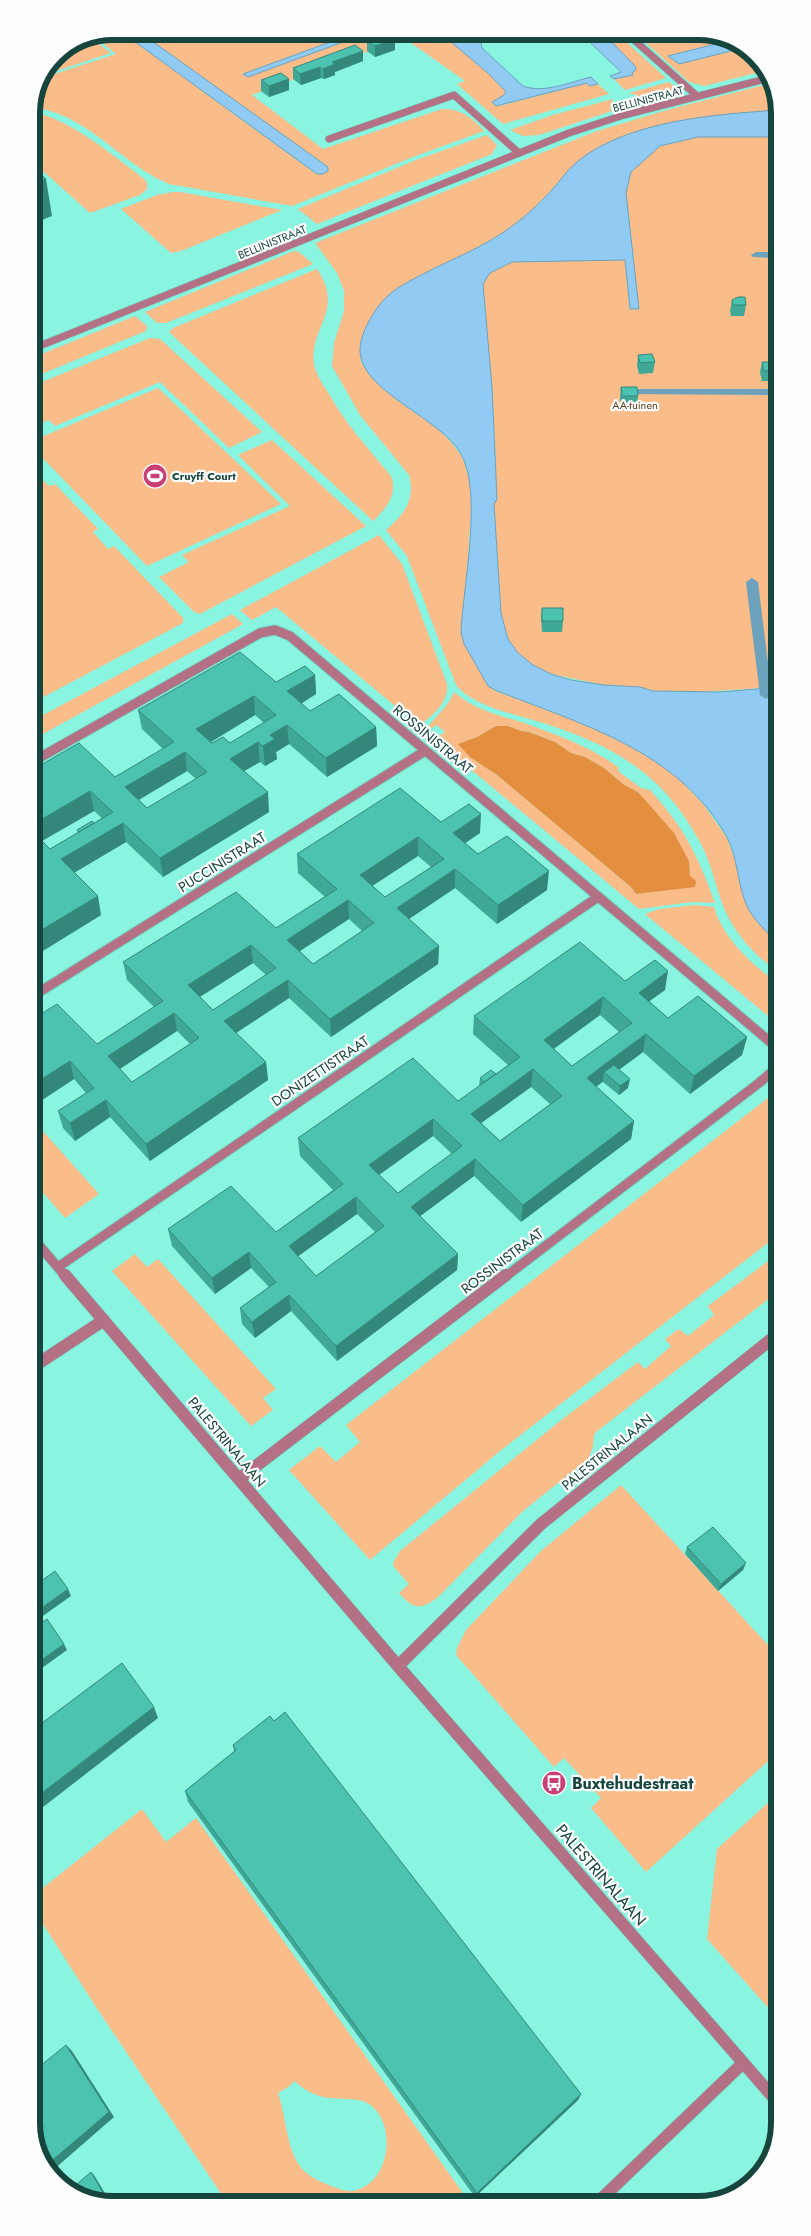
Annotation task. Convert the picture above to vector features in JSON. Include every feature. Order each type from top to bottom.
[{"type":"street","name":"BELLINISTRAAT","points":[[634,40],[697,96]]},
{"type":"street","name":"BELLINISTRAAT","points":[[40,347],[569,133],[624,115],[762,80]]},
{"type":"street","points":[[329,139],[454,95],[519,153]]},
{"type":"street","name":"ROSSINISTRAAT","points":[[40,758],[260,634],[274,630],[290,636],[771,1043]]},
{"type":"street","name":"PUCCINISTRAAT","points":[[40,992],[425,751]]},
{"type":"street","name":"DONIZETTISTRAAT","points":[[58,1267],[598,897]]},
{"type":"street","name":"ROSSINISTRAAT","points":[[239,1479],[771,1073]]},
{"type":"street","name":"PALESTRINALAAN","points":[[40,1246],[398,1666],[771,2095]]},
{"type":"street","points":[[40,1363],[104,1320]]},
{"type":"street","name":"PALESTRINALAAN","points":[[398,1666],[541,1524],[771,1339]]},
{"type":"street","points":[[604,2196],[742,2063]]},
{"type":"green space","points":[[132,40],[316,174],[328,167],[151,40],[336,40],[243,74],[247,77],[348,40],[399,40],[252,95],[323,149],[442,109],[455,110],[466,115],[484,131],[413,157],[292,206],[169,184],[131,162],[84,127],[58,114],[40,108],[41,99],[51,75],[116,54],[100,41]]},
{"type":"green space","points":[[407,40],[449,40],[489,74],[506,92],[493,101],[494,105],[499,106],[587,83],[590,86],[598,84],[609,94],[503,124],[457,84],[465,81]]},
{"type":"green space","points":[[610,40],[624,40],[666,78],[625,90],[614,79],[632,75],[635,66]]},
{"type":"green space","points":[[643,40],[712,41],[718,43],[668,56],[679,64],[734,50],[746,58],[758,72],[704,86],[689,82]]},
{"type":"green space","points":[[96,42],[111,53],[52,72],[72,52]]},
{"type":"green space","points":[[669,82],[674,86],[670,92],[672,94],[651,100],[629,93]]},
{"type":"green space","points":[[765,85],[769,94],[771,111],[694,119],[663,125],[617,139],[597,148],[575,164],[534,209],[510,228],[476,249],[389,294],[366,328],[360,343],[361,362],[370,376],[398,401],[438,429],[450,441],[464,462],[470,483],[471,508],[461,633],[495,691],[574,720],[613,737],[651,757],[681,781],[703,804],[727,838],[757,922],[771,936],[771,966],[752,950],[738,933],[726,913],[705,852],[694,832],[673,802],[649,777],[627,760],[578,735],[487,705],[464,693],[456,685],[407,556],[386,530],[403,512],[410,499],[411,484],[409,475],[360,415],[332,366],[334,343],[344,311],[344,291],[337,273],[315,243],[597,131],[667,110]]},
{"type":"green space","points":[[613,99],[610,109],[612,111],[539,135],[523,136],[510,130],[553,115]]},
{"type":"green space","points":[[40,114],[77,130],[104,148],[143,178],[147,182],[147,189],[140,195],[90,213],[44,172],[40,174]]},
{"type":"green space","points":[[487,135],[497,145],[492,154],[317,224],[298,209],[416,160]]},
{"type":"green space","name":"AA-tuinen","points":[[698,137],[771,137],[771,687],[702,692],[653,691],[640,687],[604,685],[551,674],[533,665],[518,653],[508,639],[501,613],[494,504],[496,467],[492,387],[483,284],[490,273],[512,262],[634,259],[626,193],[631,172],[660,146]]},
{"type":"green space","points":[[173,192],[282,210],[181,251],[171,253],[121,209],[157,195]]},
{"type":"green space","points":[[294,251],[299,252],[313,264],[166,323],[157,323],[145,312]]},
{"type":"green space","points":[[317,269],[325,283],[328,296],[327,308],[314,351],[316,372],[343,416],[391,476],[393,483],[390,501],[373,521],[169,332],[173,328]]},
{"type":"green space","points":[[135,316],[147,326],[146,331],[40,375],[40,355]]},
{"type":"green space","points":[[150,338],[160,339],[262,432],[229,448],[160,382],[55,426],[49,420],[40,424],[40,383]]},
{"type":"green space","name":"Cruyff Court","points":[[158,388],[281,504],[147,566],[40,455],[40,438]]},
{"type":"green space","points":[[272,440],[366,526],[200,614],[194,612],[159,577],[189,562],[182,555],[290,506],[238,455]]},
{"type":"green space","points":[[40,477],[49,486],[55,484],[98,529],[93,532],[108,549],[114,546],[183,618],[183,623],[40,699]]},
{"type":"green space","points":[[379,535],[402,564],[447,684],[445,697],[439,708],[419,726],[276,607],[252,620],[240,610]]},
{"type":"green space","points":[[232,614],[243,624],[40,736],[40,717]]},
{"type":"green space","points":[[454,692],[478,708],[536,727],[573,742],[596,753],[618,767],[619,772],[641,788],[650,790],[672,817],[689,843],[715,903],[693,902],[639,909],[434,739],[445,732],[437,725],[425,732],[451,699]],"holes":[[[496,726],[508,726],[555,742],[571,753],[585,757],[639,793],[689,861],[690,876],[695,886],[636,894],[631,887],[497,775],[470,757],[459,744],[477,737]]]},
{"type":"green space","points":[[694,905],[714,907],[723,928],[736,946],[752,963],[771,978],[771,1018],[645,914],[659,909]]},
{"type":"green space","points":[[769,1097],[771,1099],[771,1240],[500,1451],[370,1560],[289,1470],[320,1446],[336,1462],[360,1442],[346,1425]]},
{"type":"green space","points":[[40,1128],[99,1194],[65,1218],[40,1189]]},
{"type":"green space","points":[[135,1254],[147,1267],[158,1259],[276,1389],[263,1398],[273,1410],[251,1426],[112,1271]]},
{"type":"green space","points":[[771,1259],[771,1297],[596,1432],[588,1459],[523,1511],[438,1597],[426,1605],[417,1606],[408,1602],[399,1593],[409,1584],[394,1567],[393,1563],[400,1551],[560,1421],[638,1362],[645,1369],[671,1346],[665,1339],[679,1329],[688,1336],[714,1315],[708,1306]]},
{"type":"green space","points":[[621,1485],[771,1648],[771,1758],[646,1872],[591,1808],[601,1798],[564,1758],[554,1767],[456,1655],[457,1648],[466,1630],[541,1551]]},
{"type":"green space","points":[[771,1800],[771,2011],[707,1939],[717,1849]]},
{"type":"green space","points":[[142,1809],[166,1842],[196,1818],[465,2196],[223,2196],[96,2007],[40,1919],[40,1890]],"holes":[[[294,2081],[304,2089],[323,2097],[363,2101],[374,2108],[381,2118],[387,2143],[385,2156],[381,2169],[374,2179],[364,2187],[346,2191],[314,2178],[299,2165],[291,2149],[278,2093],[290,2086]]]},
{"type":"shaded area","points":[[496,726],[508,726],[555,742],[571,753],[585,757],[604,768],[623,784],[639,793],[674,833],[689,861],[690,876],[696,881],[695,887],[636,894],[631,887],[497,775],[470,757],[458,744],[477,737]]},
{"type":"water","points":[[132,40],[151,40],[328,167],[328,171],[323,174],[317,174]]},
{"type":"water","points":[[336,40],[349,40],[248,77],[243,74]]},
{"type":"water","points":[[449,40],[481,40],[482,48],[523,86],[540,89],[548,88],[591,77],[598,84],[590,86],[587,83],[496,106],[492,102],[506,92],[489,74]]},
{"type":"water","points":[[587,40],[610,40],[635,66],[636,70],[632,73],[633,75],[614,79],[610,76],[621,72]]},
{"type":"water","points":[[718,43],[734,50],[679,64],[668,56]]},
{"type":"water","points":[[771,111],[771,137],[698,137],[660,146],[631,172],[626,193],[639,309],[630,309],[625,260],[512,262],[490,273],[483,284],[492,387],[497,499],[494,504],[501,613],[508,639],[518,653],[533,665],[551,674],[571,680],[604,685],[640,687],[653,691],[720,692],[771,687],[771,936],[757,921],[747,906],[731,845],[727,837],[706,807],[682,782],[654,761],[624,744],[593,729],[488,686],[464,644],[461,632],[470,541],[471,492],[461,454],[437,428],[388,393],[374,380],[364,367],[360,352],[362,337],[369,320],[379,305],[390,294],[397,288],[434,268],[479,247],[511,227],[542,200],[573,165],[586,155],[616,139],[635,132],[655,126],[716,115]]},
{"type":"building","points":[[370,40],[392,40],[375,46],[367,41]]},
{"type":"building","points":[[355,45],[363,51],[332,62],[335,64],[323,69],[320,67],[300,74],[293,68]]},
{"type":"building","points":[[281,73],[289,79],[269,86],[261,80]]},
{"type":"building","points":[[40,174],[46,179],[40,181]]},
{"type":"building","points":[[738,297],[745,297],[746,305],[733,305],[732,300]]},
{"type":"building","points":[[652,354],[655,362],[640,363],[638,355]]},
{"type":"building","points":[[762,362],[771,362],[771,370],[764,371]]},
{"type":"building","points":[[621,387],[637,387],[638,396],[622,396]]},
{"type":"building","points":[[542,608],[563,608],[563,621],[542,621]]},
{"type":"building","points":[[240,652],[276,682],[305,666],[315,675],[287,691],[310,711],[339,694],[376,727],[326,758],[287,725],[270,735],[275,739],[263,746],[258,742],[230,759],[268,792],[160,858],[123,823],[61,859],[98,896],[40,931],[40,839],[50,849],[113,812],[90,791],[40,820],[40,765],[79,743],[115,777],[174,742],[138,710]],"holes":[[[254,696],[276,715],[230,743],[223,737],[212,743],[196,729]],[[185,752],[207,772],[147,808],[125,787]]]},
{"type":"building","points":[[400,788],[441,822],[469,804],[481,814],[453,833],[478,854],[507,836],[549,871],[498,905],[455,869],[397,908],[439,946],[330,1019],[288,980],[224,1021],[266,1062],[146,1144],[106,1100],[70,1123],[58,1111],[94,1088],[70,1061],[40,1080],[40,1015],[57,1004],[97,1044],[163,1001],[123,962],[236,892],[276,928],[337,889],[297,854]],"holes":[[[418,837],[444,859],[385,897],[360,875]],[[348,900],[374,923],[313,964],[287,940]],[[251,945],[276,968],[213,1010],[188,985]],[[174,1013],[199,1038],[132,1082],[108,1056]]]},
{"type":"building","points":[[92,821],[94,823],[79,832],[77,830]]},
{"type":"building","points":[[580,942],[625,981],[655,960],[668,971],[639,993],[668,1018],[698,996],[747,1037],[694,1076],[646,1034],[605,1064],[587,1078],[634,1121],[523,1205],[475,1159],[411,1207],[458,1254],[336,1346],[289,1295],[252,1322],[240,1308],[276,1282],[249,1252],[212,1278],[168,1229],[231,1186],[276,1232],[343,1184],[298,1138],[413,1058],[458,1101],[520,1057],[474,1016]],"holes":[[[603,997],[632,1023],[572,1066],[544,1040]],[[533,1069],[562,1096],[500,1141],[471,1114]],[[433,1119],[462,1146],[398,1193],[369,1165]],[[356,1197],[384,1226],[316,1276],[289,1246]]]},
{"type":"building","points":[[614,1065],[630,1079],[620,1086],[604,1072]]},
{"type":"building","points":[[491,1070],[496,1074],[484,1082],[480,1078]]},
{"type":"building","points":[[713,1527],[746,1563],[721,1584],[687,1547]]},
{"type":"building","points":[[55,1571],[68,1589],[40,1609],[40,1582]]},
{"type":"building","points":[[47,1619],[64,1644],[40,1661],[40,1624]]},
{"type":"building","points":[[122,1663],[154,1707],[40,1794],[40,1724]]},
{"type":"building","points":[[285,1712],[581,2094],[477,2193],[185,1791],[236,1750],[233,1745],[270,1716],[274,1721]]},
{"type":"building","points":[[66,2045],[109,2112],[51,2162],[42,2142],[40,2066]]},
{"type":"building","points":[[91,2172],[105,2196],[90,2192],[76,2185]]},
{"type":"waterway","points":[[756,255],[771,255]]},
{"type":"waterway","points":[[629,392],[771,392]]},
{"type":"waterway","points":[[752,582],[766,695]]},
{"type":"place","name":"Cruyff Court","points":[[155,476]]},
{"type":"place","name":"Buxtehudestraat","points":[[554,1783]]}]
